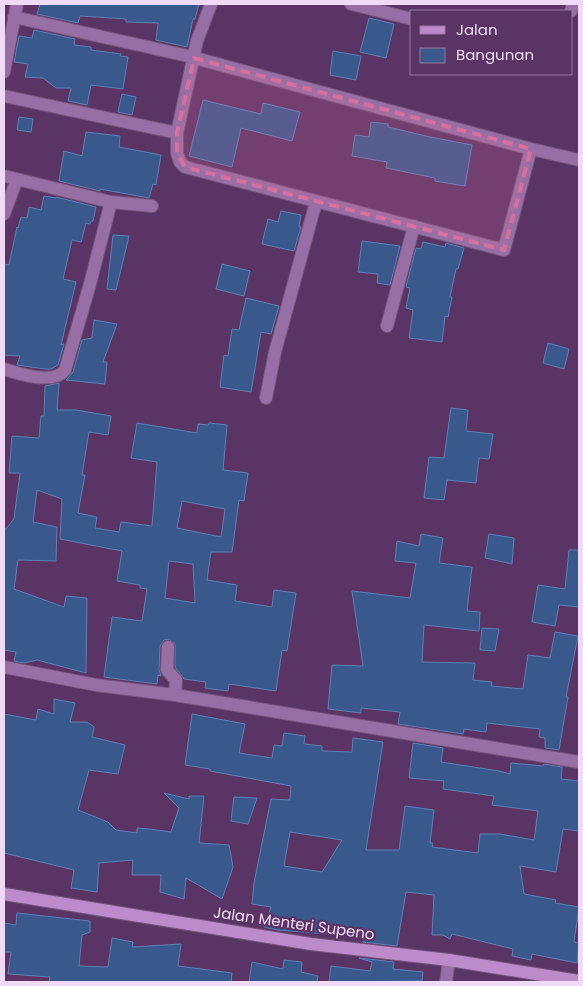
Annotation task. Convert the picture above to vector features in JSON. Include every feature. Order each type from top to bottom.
[{"type":"main road","name":"Jalan Menteri Supeno","points":[[4,894],[311,944],[449,960],[525,978],[579,981]]},
{"type":"street","points":[[4,72],[17,4]]},
{"type":"street","points":[[211,4],[198,41],[177,133],[177,153],[180,162],[185,167],[504,250],[532,149]]},
{"type":"street","points":[[351,4],[410,19]]},
{"type":"street","points":[[14,17],[194,58],[579,160]]},
{"type":"street","points":[[4,96],[177,133]]},
{"type":"street","points":[[4,176],[111,202],[152,206]]},
{"type":"street","points":[[4,214],[17,179]]},
{"type":"street","points":[[4,369],[35,377],[51,378],[62,375],[90,284],[111,202]]},
{"type":"street","points":[[266,398],[275,352],[316,202]]},
{"type":"street","points":[[387,326],[414,226]]},
{"type":"street","points":[[168,647],[167,670],[176,680],[175,696]]},
{"type":"street","points":[[4,668],[96,685],[175,696],[579,762]]},
{"type":"street","points":[[446,982],[449,960]]},
{"type":"highlighted area","points":[[194,58],[531,149],[504,250],[185,167],[177,153],[177,133]]},
{"type":"building","points":[[40,4],[199,4],[195,19],[193,19],[187,47],[156,40],[158,23],[126,22],[126,19],[80,16],[78,23],[37,14]]},
{"type":"building","points":[[369,18],[394,24],[386,58],[360,52]]},
{"type":"building","points":[[34,30],[75,39],[74,45],[91,47],[91,50],[121,54],[120,56],[128,57],[123,89],[91,85],[87,105],[68,101],[71,88],[56,88],[43,78],[25,77],[28,64],[14,62],[19,36],[32,38]]},
{"type":"building","points":[[333,51],[361,56],[356,80],[330,75]]},
{"type":"building","points":[[122,94],[136,97],[132,115],[118,112]]},
{"type":"building","points":[[203,100],[261,114],[263,103],[300,112],[292,141],[241,128],[232,167],[189,156]]},
{"type":"building","points":[[19,117],[33,119],[31,132],[17,130]]},
{"type":"building","points":[[371,122],[388,124],[388,127],[472,145],[465,186],[435,181],[435,178],[386,168],[387,162],[352,156],[355,135],[369,137]]},
{"type":"building","points":[[86,132],[120,136],[119,147],[161,155],[156,185],[153,184],[149,198],[100,189],[100,191],[59,181],[64,151],[82,156]]},
{"type":"building","points":[[44,196],[56,197],[96,207],[93,221],[90,224],[86,223],[81,242],[72,240],[63,279],[76,282],[58,365],[51,369],[17,365],[20,356],[4,355],[4,264],[9,265],[21,217],[27,218],[29,207],[41,210]]},
{"type":"building","points":[[281,211],[301,215],[299,226],[301,227],[294,251],[262,244],[268,219],[278,222]]},
{"type":"building","points":[[113,235],[129,236],[116,290],[107,289]]},
{"type":"building","points":[[362,241],[400,246],[390,285],[377,283],[378,274],[358,272]]},
{"type":"building","points":[[423,242],[445,247],[446,243],[464,248],[458,269],[456,269],[448,317],[445,316],[442,342],[409,338],[413,310],[406,308],[410,288],[406,287],[416,248],[421,249]]},
{"type":"building","points":[[222,264],[250,271],[244,296],[216,289]]},
{"type":"building","points":[[246,298],[279,306],[271,334],[261,332],[251,392],[220,387],[224,355],[228,356],[232,329],[239,330]]},
{"type":"building","points":[[94,320],[117,324],[103,362],[107,362],[105,384],[66,380],[73,372],[82,340],[92,338]]},
{"type":"building","points":[[548,343],[569,349],[564,369],[543,363]]},
{"type":"building","points":[[59,383],[57,410],[76,410],[111,416],[108,435],[89,432],[82,475],[85,475],[78,513],[97,517],[95,528],[119,532],[121,522],[152,526],[157,462],[131,458],[137,423],[197,433],[198,424],[227,425],[223,470],[248,473],[244,501],[239,500],[232,552],[211,552],[207,580],[237,585],[235,601],[272,607],[274,590],[296,593],[287,651],[282,650],[276,691],[229,684],[228,691],[205,688],[206,682],[184,679],[175,667],[175,644],[169,639],[164,640],[160,646],[159,670],[161,676],[158,675],[157,684],[104,677],[112,617],[142,621],[147,589],[140,588],[140,585],[117,581],[122,551],[60,539],[62,499],[37,490],[33,522],[57,527],[56,561],[18,560],[14,589],[64,607],[66,596],[87,598],[86,673],[37,660],[24,663],[14,661],[16,652],[4,650],[4,531],[14,519],[20,473],[9,473],[12,436],[39,438],[41,416],[44,416],[45,386]],"holes":[[[182,501],[225,509],[221,537],[177,528]],[[169,561],[193,564],[195,603],[165,598]]]},
{"type":"building","points":[[451,408],[468,410],[466,431],[493,434],[489,459],[479,458],[476,483],[447,480],[444,500],[424,498],[429,457],[444,458]]},
{"type":"building","points":[[421,534],[443,538],[439,563],[472,567],[467,611],[480,612],[479,631],[424,625],[422,662],[475,663],[473,680],[492,682],[491,686],[523,689],[528,655],[550,658],[555,632],[578,636],[566,697],[568,697],[559,750],[545,748],[545,738],[539,737],[540,729],[487,723],[486,732],[464,729],[463,734],[398,724],[400,712],[361,708],[361,713],[328,709],[332,665],[363,666],[352,591],[410,598],[416,563],[395,561],[397,541],[419,546]]},
{"type":"building","points":[[489,534],[514,538],[512,564],[485,558]]},
{"type":"building","points":[[569,550],[579,550],[579,607],[559,605],[555,626],[532,622],[538,585],[565,589]]},
{"type":"building","points":[[482,628],[499,629],[495,651],[480,650]]},
{"type":"building","points":[[54,699],[75,703],[70,722],[87,722],[94,727],[92,737],[125,745],[118,774],[89,770],[78,810],[108,822],[116,830],[137,833],[137,828],[171,832],[179,808],[164,793],[189,799],[189,796],[204,796],[199,843],[229,845],[233,867],[222,899],[186,878],[184,899],[160,892],[161,875],[132,875],[133,860],[99,863],[97,892],[71,888],[74,870],[4,853],[4,714],[36,720],[38,709],[54,714]]},
{"type":"building","points":[[192,714],[245,724],[239,753],[272,758],[274,745],[282,746],[284,733],[305,736],[304,744],[322,746],[322,751],[352,752],[353,738],[383,742],[366,850],[399,850],[405,806],[434,810],[430,843],[433,843],[432,847],[478,853],[480,834],[500,834],[534,840],[538,811],[492,805],[494,796],[443,789],[444,781],[409,778],[413,743],[443,748],[441,762],[510,774],[511,763],[543,766],[544,764],[562,767],[561,779],[579,781],[579,831],[563,829],[556,872],[520,866],[524,894],[556,900],[555,903],[579,907],[574,942],[579,943],[577,963],[532,954],[531,960],[512,956],[513,949],[452,934],[450,939],[443,935],[432,935],[434,895],[406,892],[397,946],[363,942],[364,937],[278,930],[264,927],[271,907],[252,904],[254,883],[271,799],[290,800],[291,786],[185,765]],"holes":[[[290,832],[342,840],[322,872],[284,866]]]},
{"type":"building","points":[[234,797],[257,798],[248,824],[231,821]]},
{"type":"building","points":[[17,913],[90,921],[90,932],[82,935],[79,966],[108,967],[112,938],[133,942],[132,947],[181,944],[178,966],[232,973],[231,982],[49,982],[50,977],[8,974],[11,952],[4,952],[4,923],[16,925]]},
{"type":"building","points":[[359,958],[394,962],[393,969],[423,972],[422,981],[329,982],[331,966],[370,971],[372,962]]},
{"type":"building","points":[[284,960],[302,962],[301,972],[318,976],[317,982],[249,982],[252,962],[283,969]]}]
